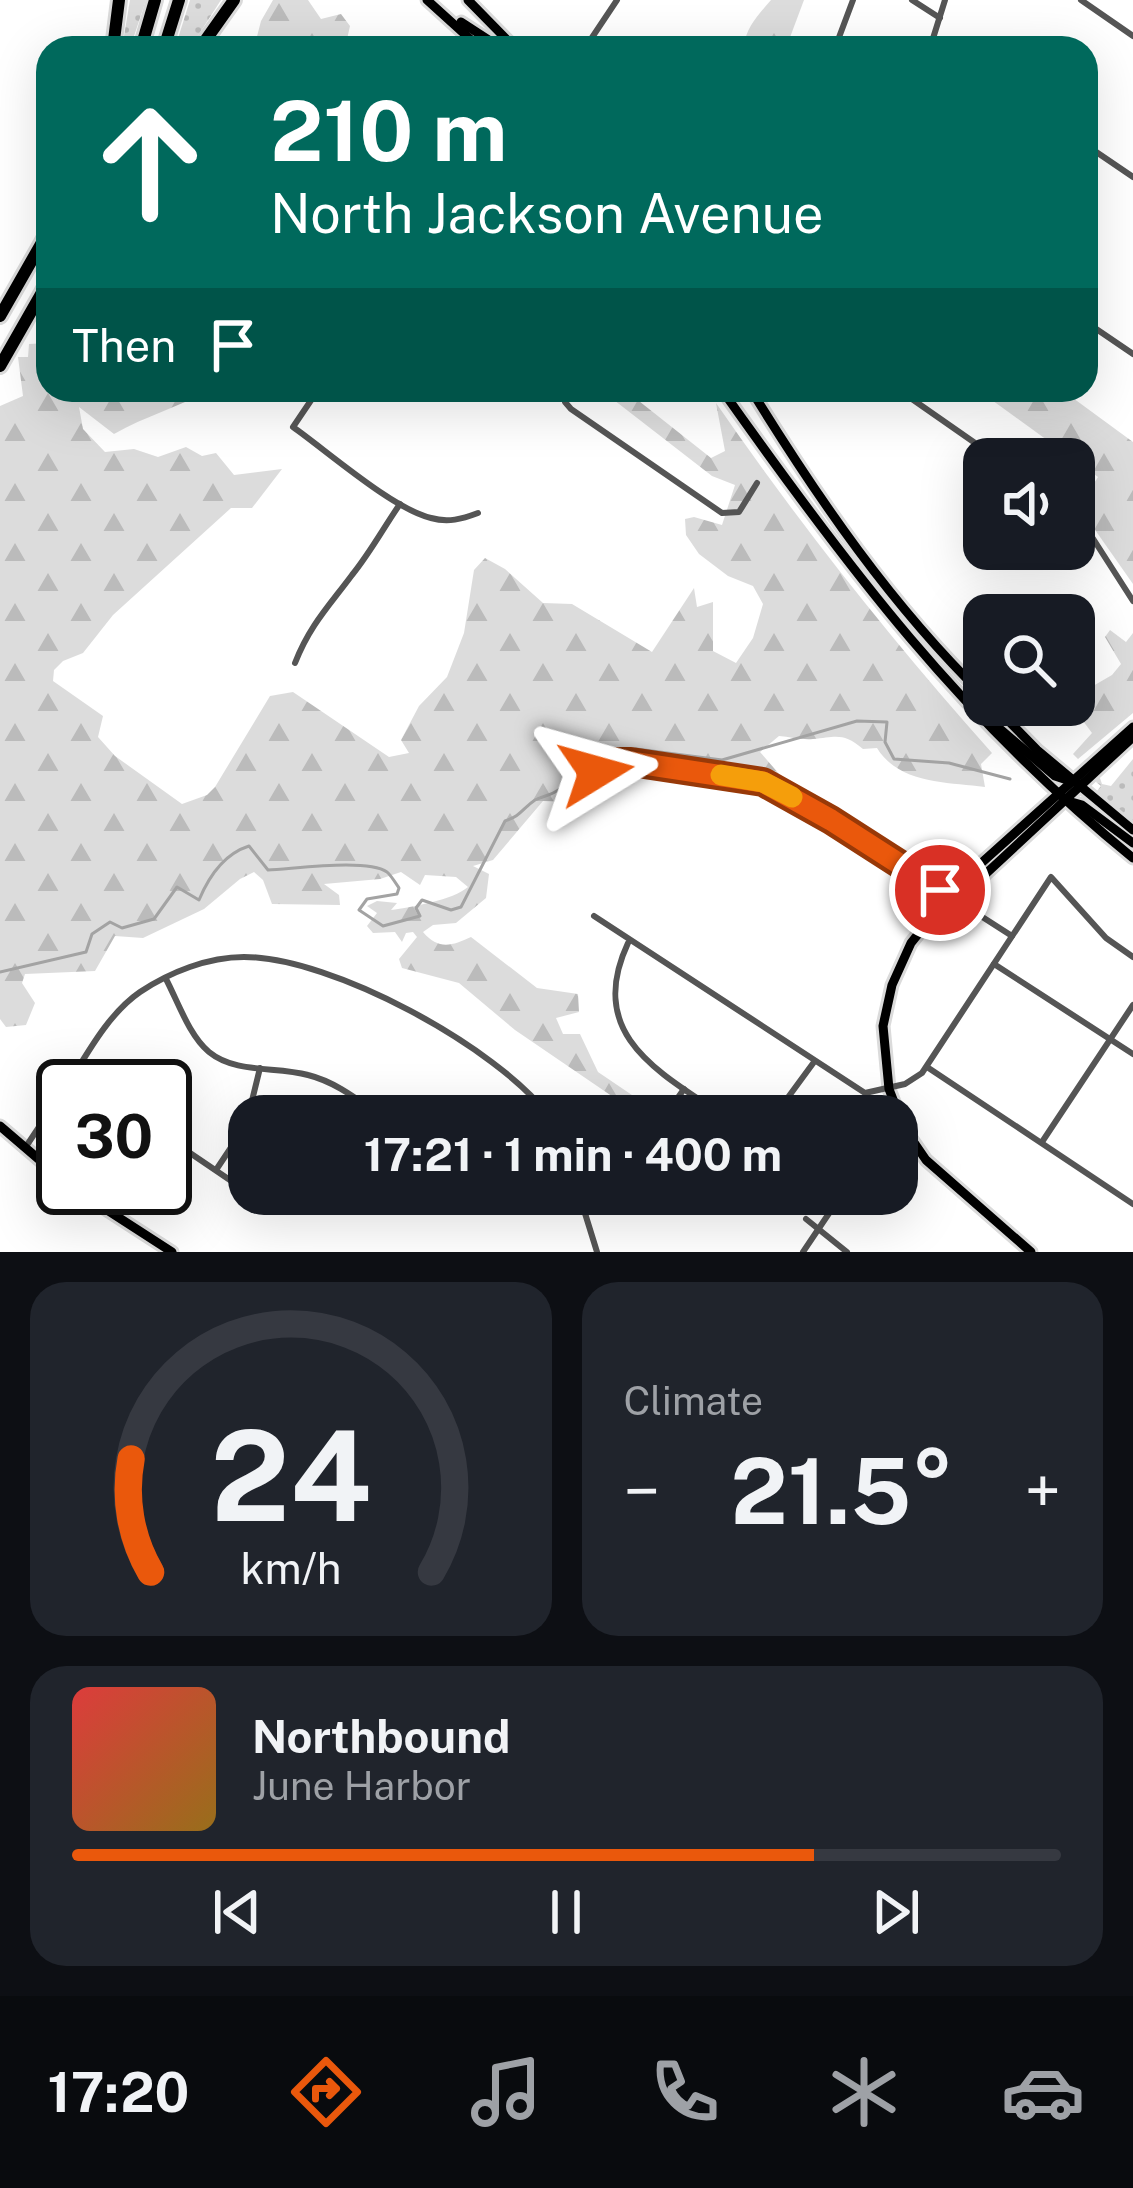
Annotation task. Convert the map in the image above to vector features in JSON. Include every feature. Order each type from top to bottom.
[{"type":"highway","points":[[114,36],[119,0]]},
{"type":"highway","points":[[144,36],[155,0]]},
{"type":"highway","points":[[168,36],[179,0]]},
{"type":"highway","points":[[208,36],[234,0]]},
{"type":"highway","points":[[0,316],[36,253]]},
{"type":"highway","points":[[0,366],[36,303]]},
{"type":"main road","points":[[428,0],[468,36]]},
{"type":"main road","points":[[468,0],[503,36]]},
{"type":"main road","points":[[445,14],[481,36]]},
{"type":"main road","points":[[731,402],[877,602],[963,699]]},
{"type":"main road","points":[[760,402],[836,523],[897,601],[963,673]]},
{"type":"main road","points":[[989,726],[1060,799],[1133,857]]},
{"type":"main road","points":[[998,726],[1055,776],[1080,784]]},
{"type":"main road","points":[[1016,726],[1133,830]]},
{"type":"main road","points":[[1080,784],[1133,727]]},
{"type":"main road","points":[[891,1095],[884,1025],[892,985],[911,943],[951,898],[964,893],[1060,799],[1133,737]]},
{"type":"main road","points":[[1060,799],[1082,805],[1133,843]]},
{"type":"main road","points":[[0,1126],[36,1159]]},
{"type":"main road","points":[[918,1151],[1031,1252]]},
{"type":"main road","points":[[115,1215],[172,1252]]},
{"type":"street","points":[[593,36],[617,0]]},
{"type":"street","points":[[840,36],[854,0]]},
{"type":"street","points":[[912,0],[940,18]]},
{"type":"street","points":[[934,36],[945,0]]},
{"type":"street","points":[[1082,0],[1133,37]]},
{"type":"street","points":[[1098,153],[1133,177]]},
{"type":"street","points":[[1098,330],[1133,354]]},
{"type":"street","points":[[310,402],[293,427],[400,504],[427,518],[445,520],[478,513]]},
{"type":"street","points":[[565,402],[727,515],[739,512],[757,483]]},
{"type":"street","points":[[916,402],[968,438]]},
{"type":"street","points":[[295,663],[327,602],[352,577],[400,504]]},
{"type":"street","points":[[1095,546],[1133,601]]},
{"type":"street","points":[[579,794],[596,772],[620,761],[763,782],[1012,936]]},
{"type":"street","points":[[594,916],[859,1091],[911,1082],[927,1067],[1052,877],[1106,938],[1133,958]]},
{"type":"street","points":[[629,941],[616,987],[620,1024],[636,1052],[693,1095]]},
{"type":"street","points":[[86,1059],[118,1013],[140,992],[194,966],[242,957],[286,963],[350,983],[414,1012],[529,1095]]},
{"type":"street","points":[[994,964],[1133,1054]]},
{"type":"street","points":[[166,980],[205,1048],[227,1062],[323,1080],[347,1095]]},
{"type":"street","points":[[1041,1143],[1133,1005]]},
{"type":"street","points":[[790,1095],[814,1062]]},
{"type":"street","points":[[927,1067],[1133,1204]]},
{"type":"street","points":[[216,1171],[246,1125],[260,1068]]},
{"type":"street","points":[[680,1095],[684,1089]]},
{"type":"street","points":[[24,1149],[36,1131]]},
{"type":"street","points":[[192,1155],[228,1179]]},
{"type":"street","points":[[586,1215],[597,1252]]},
{"type":"street","points":[[803,1252],[827,1215]]},
{"type":"street","points":[[806,1219],[848,1252]]},
{"type":"green space","points":[[130,0],[146,0],[134,36],[124,36]]},
{"type":"green space","points":[[190,0],[221,0],[198,36],[179,36]]},
{"type":"green space","points":[[273,0],[308,0],[321,19],[341,14],[350,26],[348,36],[257,36]]},
{"type":"green space","points":[[771,0],[804,0],[790,36],[747,36]]},
{"type":"green space","points":[[29,344],[36,344],[36,402],[185,402],[114,434],[79,407],[83,429],[105,452],[134,449],[158,457],[186,447],[202,456],[216,453],[234,475],[282,469],[252,508],[231,508],[113,615],[83,653],[54,670],[53,681],[103,716],[98,737],[115,756],[182,804],[215,787],[270,696],[293,692],[389,757],[409,753],[401,740],[419,706],[447,677],[464,633],[474,570],[485,558],[543,603],[572,604],[652,652],[694,588],[697,607],[713,602],[713,651],[736,663],[753,638],[763,604],[753,586],[728,576],[699,554],[686,535],[685,519],[722,525],[735,485],[712,476],[616,402],[640,402],[711,458],[725,451],[716,403],[848,582],[963,719],[963,726],[969,726],[992,753],[981,764],[985,787],[911,775],[886,760],[877,748],[863,749],[839,737],[779,736],[760,752],[780,775],[663,755],[618,757],[595,766],[560,802],[543,801],[493,860],[473,866],[489,874],[486,898],[456,923],[433,925],[423,932],[446,945],[471,937],[537,988],[578,994],[579,1012],[556,1018],[563,1034],[580,1034],[598,1072],[632,1095],[610,1095],[515,1030],[459,983],[402,968],[399,959],[417,937],[413,932],[406,933],[402,942],[395,932],[373,933],[367,926],[377,913],[367,906],[377,901],[397,903],[391,910],[443,899],[468,887],[456,877],[425,875],[420,885],[401,872],[380,879],[324,884],[339,895],[340,905],[272,904],[263,880],[254,872],[204,909],[143,938],[115,936],[95,971],[25,974],[22,983],[35,1003],[26,1025],[6,1027],[0,1019],[0,406],[23,396],[18,357],[28,357]]},
{"type":"green space","points":[[995,402],[1078,402],[1133,442],[1133,584],[1095,530],[1095,438],[1044,438]]},
{"type":"green space","points":[[1110,630],[1126,642],[1133,633],[1133,713],[1078,759],[1073,754],[1092,733],[1087,726],[1095,726],[1095,685],[1121,664],[1105,637]]},
{"type":"green space","points":[[1133,759],[1133,823],[1099,796],[1096,792],[1101,786],[1096,782],[1099,775],[1102,784],[1111,786]]},
{"type":"waterway","points":[[0,972],[86,952],[92,934],[110,922],[122,928],[154,919],[177,887],[199,900],[218,867],[249,846],[268,870],[347,865],[387,872],[399,888],[397,894],[367,899],[359,910],[383,926],[420,916],[416,908],[422,900],[451,910],[461,907],[505,821],[602,761],[636,749],[722,760],[857,721],[887,722],[885,742],[894,759],[949,763],[1010,779]]},
{"type":"slow traffic","points":[[721,775],[763,782],[792,797]]},
{"type":"route","points":[[596,772],[614,762],[631,762],[763,782],[940,890]]}]
